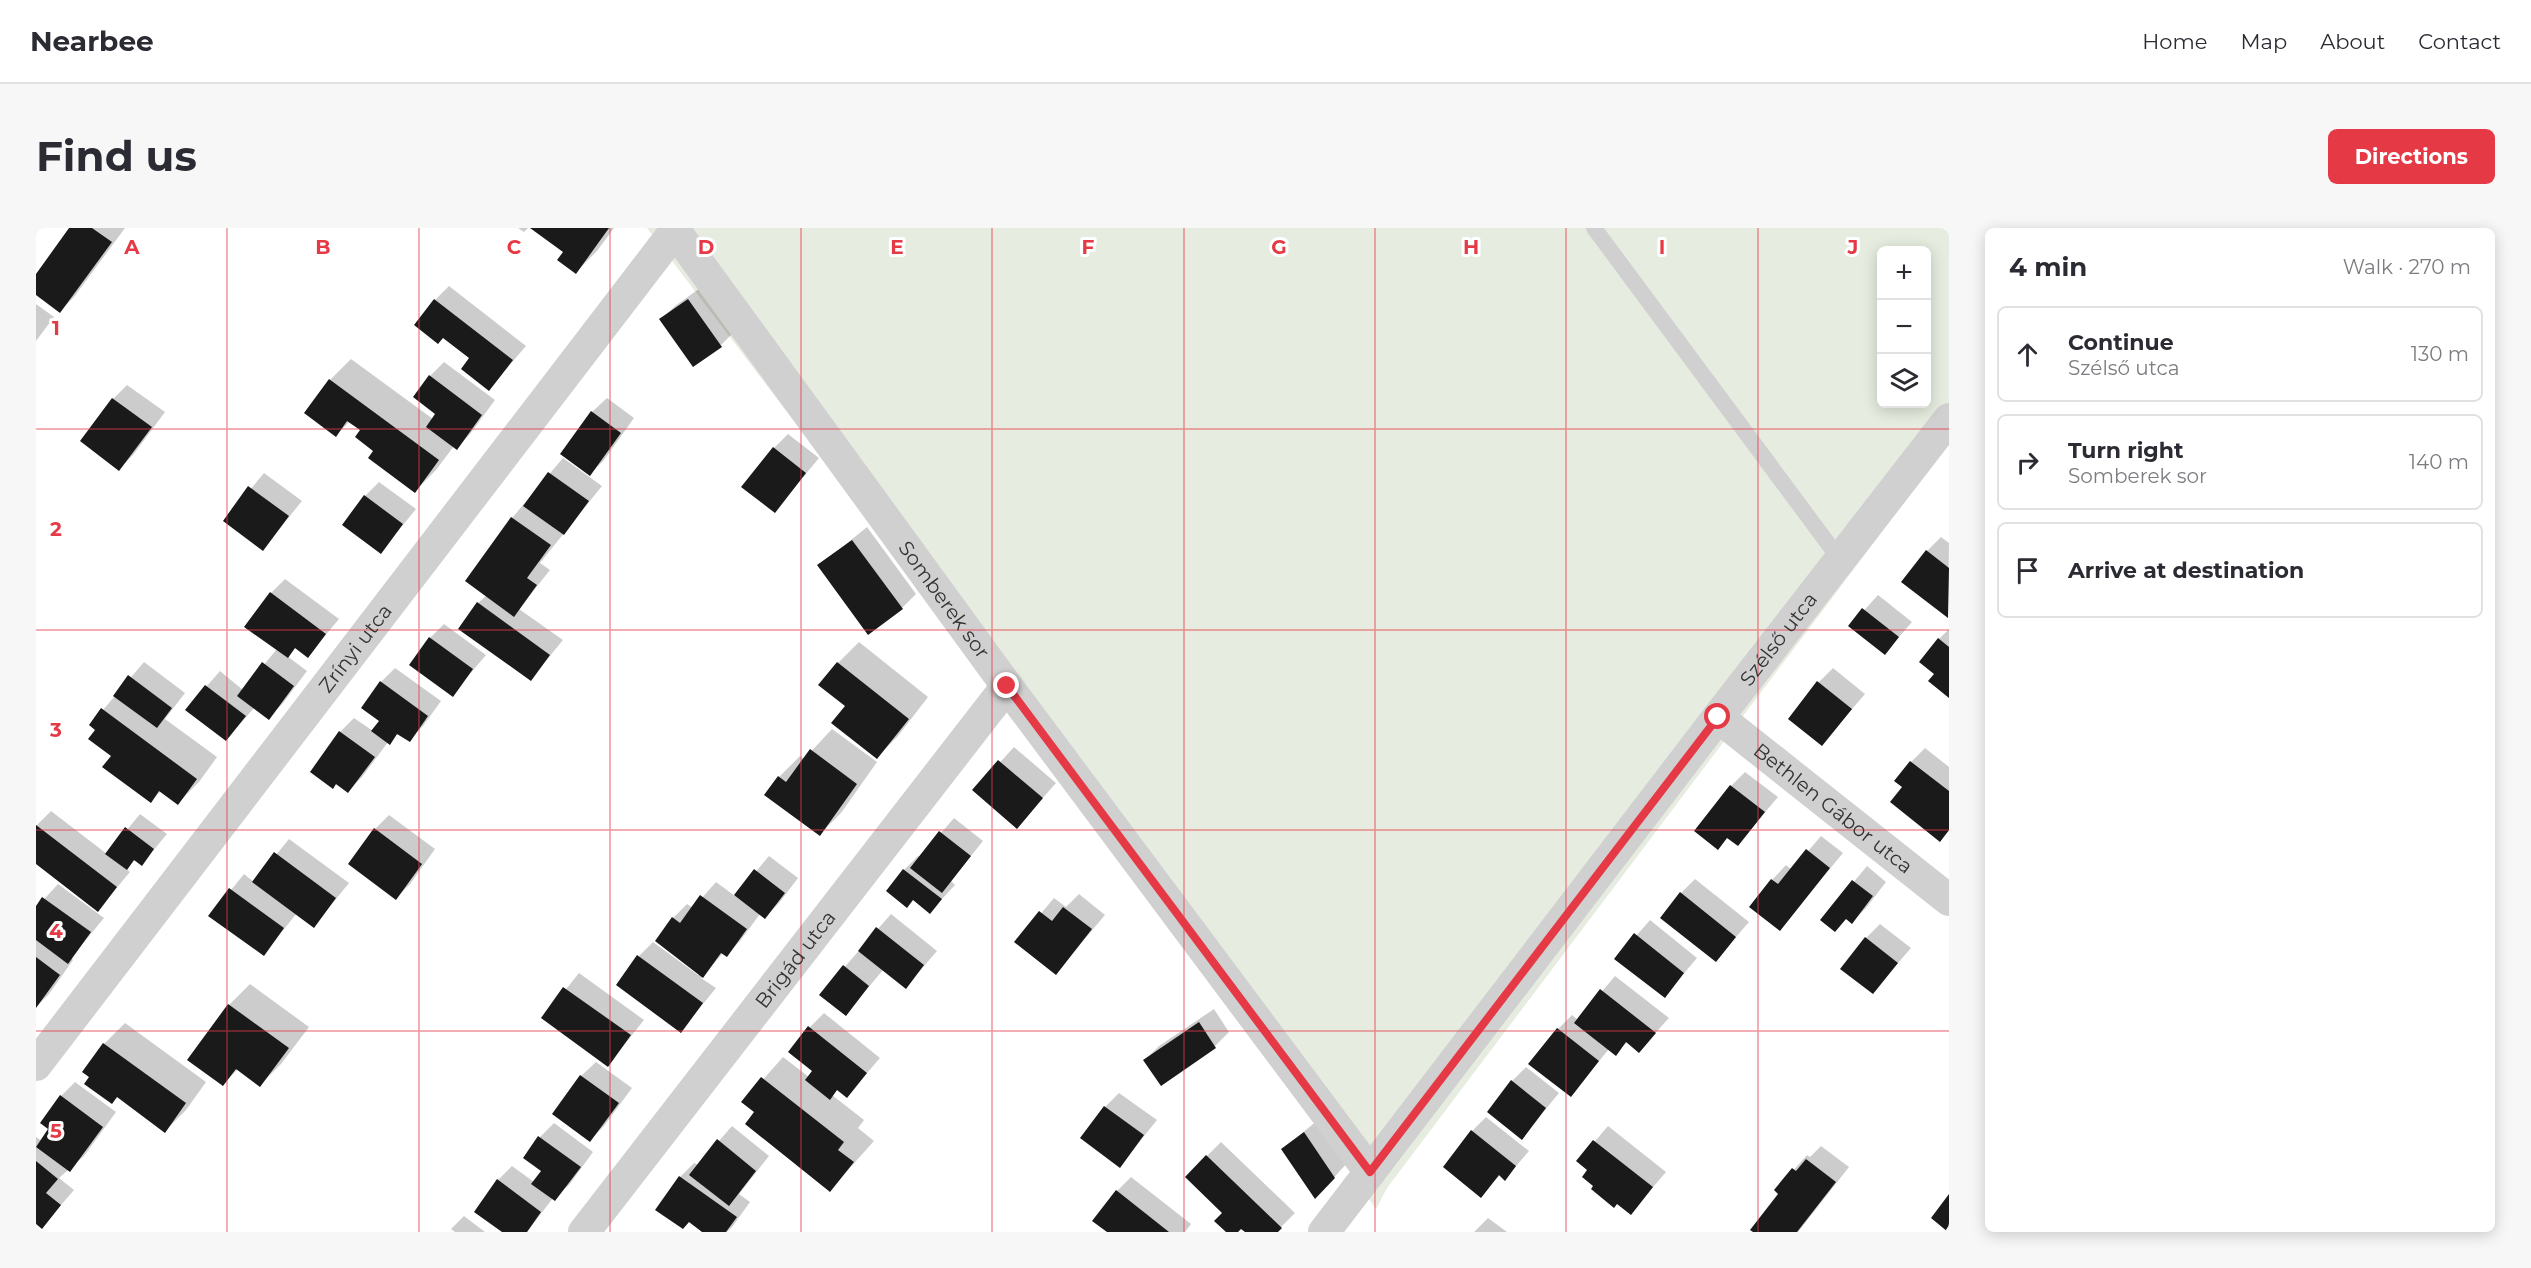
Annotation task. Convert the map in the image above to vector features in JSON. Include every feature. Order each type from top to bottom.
[{"type":"street","name":"Somberek sor","points":[[674,229],[1007,686],[1370,1172]]},
{"type":"street","name":"Zrínyi utca","points":[[36,1065],[674,229]]},
{"type":"street","name":"Szélső utca","points":[[1324,1232],[1718,717],[1949,420]]},
{"type":"street","name":"Brigád utca","points":[[585,1232],[1007,686]]},
{"type":"street","name":"Bethlen Gábor utca","points":[[1718,717],[1949,900]]},
{"type":"lane","points":[[1594,228],[1841,561]]},
{"type":"shaded area","points":[[647,228],[1949,228],[1949,443],[1387,1188],[1376,1209],[1172,918]]},
{"type":"building","points":[[69,228],[92,228],[112,242],[60,313],[36,295],[36,274]]},
{"type":"building","points":[[530,228],[609,228],[576,274],[557,260],[563,252]]},
{"type":"building","points":[[434,299],[513,360],[489,391],[461,369],[469,358],[443,338],[438,344],[414,325]]},
{"type":"building","points":[[688,299],[722,347],[693,367],[659,319]]},
{"type":"building","points":[[429,375],[482,415],[457,450],[426,427],[435,414],[413,397]]},
{"type":"building","points":[[329,379],[439,460],[415,493],[368,458],[373,451],[355,437],[360,430],[347,421],[336,437],[304,413]]},
{"type":"building","points":[[112,398],[152,427],[119,471],[80,441]]},
{"type":"building","points":[[591,411],[621,433],[590,476],[560,454]]},
{"type":"building","points":[[773,447],[806,473],[775,513],[741,487]]},
{"type":"building","points":[[548,472],[589,501],[564,535],[523,506]]},
{"type":"building","points":[[248,486],[289,516],[263,551],[223,521]]},
{"type":"building","points":[[364,495],[403,524],[381,554],[342,525]]},
{"type":"building","points":[[511,517],[551,545],[527,578],[537,585],[514,617],[465,581]]},
{"type":"building","points":[[852,540],[903,609],[868,635],[817,565]]},
{"type":"building","points":[[1926,550],[1949,568],[1948,618],[1901,582]]},
{"type":"building","points":[[270,592],[326,634],[308,658],[295,648],[288,658],[244,627]]},
{"type":"building","points":[[477,602],[550,655],[531,681],[458,629]]},
{"type":"building","points":[[1862,608],[1899,637],[1885,655],[1848,626]]},
{"type":"building","points":[[429,637],[473,669],[453,697],[409,665]]},
{"type":"building","points":[[1938,638],[1949,647],[1949,698],[1928,681],[1934,674],[1919,662]]},
{"type":"building","points":[[262,662],[294,686],[269,720],[237,696]]},
{"type":"building","points":[[837,662],[909,719],[877,759],[831,723],[845,706],[818,685]]},
{"type":"building","points":[[128,675],[172,708],[157,728],[113,696]]},
{"type":"building","points":[[380,681],[428,716],[410,742],[397,734],[390,745],[371,731],[379,721],[361,708]]},
{"type":"building","points":[[1817,681],[1852,709],[1822,746],[1788,719]]},
{"type":"building","points":[[205,685],[246,716],[226,741],[185,710]]},
{"type":"building","points":[[101,708],[197,779],[178,805],[159,791],[151,803],[102,767],[111,756],[88,739],[95,730],[89,725]]},
{"type":"building","points":[[339,731],[375,757],[348,793],[336,784],[333,789],[310,772]]},
{"type":"building","points":[[810,749],[857,784],[820,836],[764,795],[778,776],[786,782]]},
{"type":"building","points":[[998,760],[1043,798],[1017,829],[972,790]]},
{"type":"building","points":[[1910,761],[1949,791],[1949,830],[1940,842],[1890,802],[1902,787],[1894,781]]},
{"type":"building","points":[[1730,785],[1765,812],[1738,846],[1727,838],[1718,850],[1694,831]]},
{"type":"building","points":[[36,825],[117,887],[98,912],[36,864]]},
{"type":"building","points":[[125,827],[154,849],[142,866],[134,860],[127,870],[105,854]]},
{"type":"building","points":[[374,828],[422,864],[396,900],[348,864]]},
{"type":"building","points":[[939,831],[971,856],[942,893],[910,868]]},
{"type":"building","points":[[1806,849],[1830,868],[1780,931],[1749,907],[1771,879],[1778,884]]},
{"type":"building","points":[[274,852],[336,898],[314,928],[252,882]]},
{"type":"building","points":[[754,869],[785,893],[765,919],[734,895]]},
{"type":"building","points":[[903,869],[942,899],[930,914],[913,900],[907,908],[886,891]]},
{"type":"building","points":[[1852,880],[1873,896],[1852,924],[1846,919],[1835,932],[1820,920]]},
{"type":"building","points":[[229,888],[284,928],[264,956],[208,916]]},
{"type":"building","points":[[1680,892],[1736,937],[1716,962],[1660,918]]},
{"type":"building","points":[[700,895],[747,929],[727,957],[721,953],[703,978],[655,941],[672,917],[680,923]]},
{"type":"building","points":[[42,897],[91,932],[68,964],[36,940],[36,906]]},
{"type":"building","points":[[1063,907],[1092,929],[1056,975],[1014,942],[1039,911],[1052,921]]},
{"type":"building","points":[[876,927],[924,965],[906,989],[858,951]]},
{"type":"building","points":[[1634,933],[1684,973],[1665,998],[1614,959]]},
{"type":"building","points":[[1865,937],[1898,963],[1873,994],[1840,969]]},
{"type":"building","points":[[637,955],[703,1003],[681,1033],[616,985]]},
{"type":"building","points":[[36,957],[60,975],[36,1008]]},
{"type":"building","points":[[843,965],[869,986],[846,1016],[819,995]]},
{"type":"building","points":[[563,987],[631,1035],[608,1067],[541,1018]]},
{"type":"building","points":[[1600,989],[1656,1033],[1639,1053],[1626,1042],[1616,1056],[1574,1023]]},
{"type":"building","points":[[228,1004],[289,1048],[260,1087],[236,1069],[223,1086],[187,1060]]},
{"type":"building","points":[[1199,1022],[1216,1048],[1161,1086],[1143,1060]]},
{"type":"building","points":[[808,1026],[867,1073],[847,1098],[837,1090],[830,1100],[805,1080],[812,1071],[788,1052]]},
{"type":"building","points":[[1557,1028],[1599,1061],[1571,1097],[1528,1064]]},
{"type":"building","points":[[103,1043],[186,1103],[165,1133],[117,1097],[112,1104],[84,1084],[89,1077],[82,1072]]},
{"type":"building","points":[[580,1075],[619,1103],[590,1142],[552,1114]]},
{"type":"building","points":[[761,1077],[844,1142],[838,1150],[854,1162],[830,1192],[745,1124],[754,1112],[741,1102]]},
{"type":"building","points":[[1511,1080],[1546,1108],[1522,1140],[1487,1112]]},
{"type":"building","points":[[60,1095],[103,1127],[70,1172],[36,1147],[48,1129],[40,1123]]},
{"type":"building","points":[[1104,1106],[1144,1135],[1120,1168],[1080,1138]]},
{"type":"building","points":[[1471,1130],[1516,1166],[1505,1181],[1499,1175],[1481,1198],[1443,1167]]},
{"type":"building","points":[[1304,1132],[1335,1178],[1315,1199],[1281,1149]]},
{"type":"building","points":[[538,1136],[581,1167],[555,1201],[531,1184],[541,1171],[523,1158]]},
{"type":"building","points":[[717,1139],[756,1171],[729,1206],[689,1175]]},
{"type":"building","points":[[1593,1140],[1653,1187],[1631,1215],[1617,1204],[1614,1208],[1591,1189],[1593,1186],[1582,1177],[1587,1170],[1576,1161]]},
{"type":"building","points":[[1206,1155],[1282,1228],[1278,1232],[1245,1232],[1241,1229],[1238,1232],[1226,1232],[1214,1221],[1222,1213],[1185,1177]]},
{"type":"building","points":[[1806,1159],[1836,1182],[1797,1232],[1753,1232],[1750,1230],[1778,1194],[1774,1190],[1792,1168],[1796,1171]]},
{"type":"building","points":[[36,1161],[58,1179],[46,1193],[61,1205],[42,1229],[36,1224]]},
{"type":"building","points":[[679,1176],[737,1217],[726,1232],[702,1232],[689,1222],[683,1229],[655,1210]]},
{"type":"building","points":[[497,1179],[541,1212],[527,1232],[502,1232],[474,1212]]},
{"type":"building","points":[[1116,1190],[1169,1232],[1107,1232],[1092,1221]]},
{"type":"building","points":[[1949,1194],[1949,1232],[1948,1232],[1931,1218]]},
{"type":"route","points":[[1007,686],[1370,1172],[1718,717]]}]
